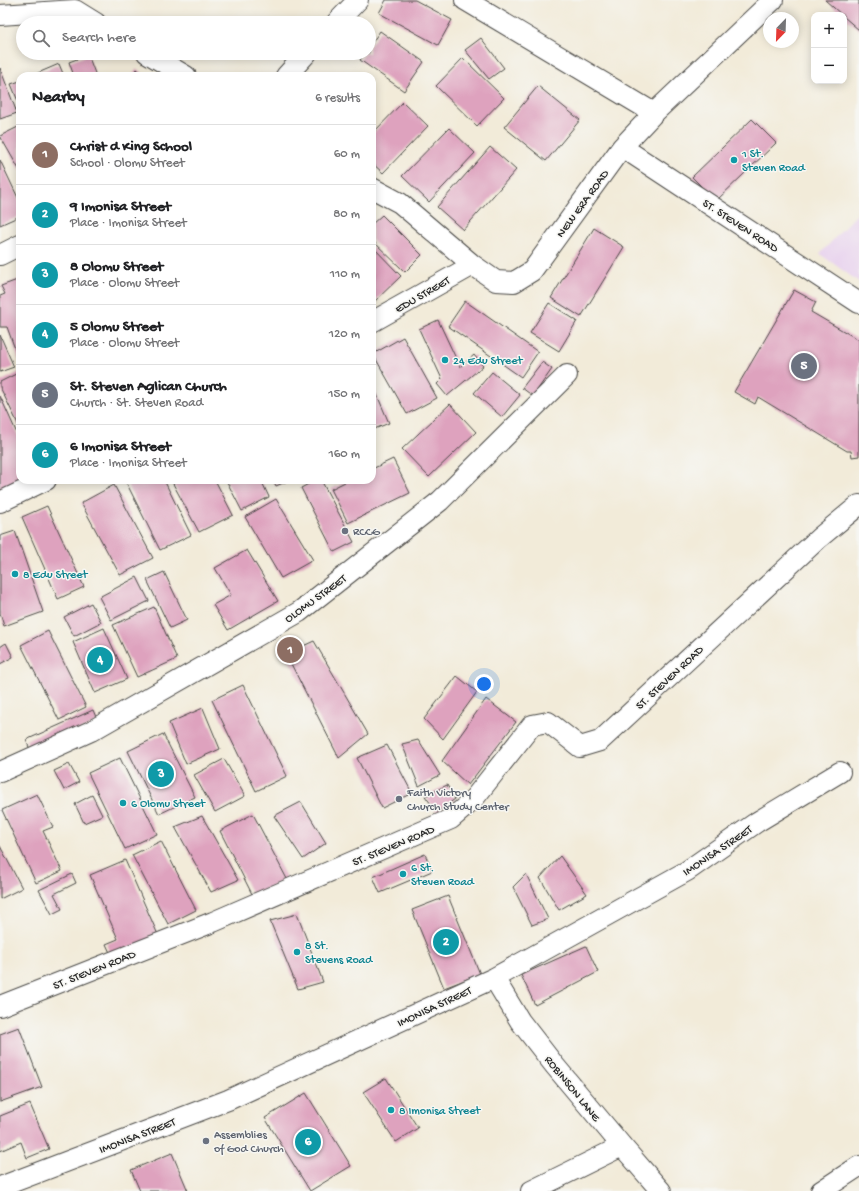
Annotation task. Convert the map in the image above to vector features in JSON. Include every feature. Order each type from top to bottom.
[{"type":"street","points":[[343,16],[358,0]]},
{"type":"street","points":[[465,0],[654,113]]},
{"type":"street","name":"NEW ERA ROAD","points":[[376,190],[400,204],[473,265],[496,281],[514,282],[532,271],[622,147],[654,113],[774,0]]},
{"type":"street","points":[[0,15],[78,5],[89,16]]},
{"type":"street","points":[[159,60],[179,72]]},
{"type":"street","points":[[290,72],[301,60]]},
{"type":"street","name":"ST. STEVEN ROAD","points":[[622,147],[859,303]]},
{"type":"street","points":[[0,255],[16,247]]},
{"type":"street","name":"EDU STREET","points":[[376,320],[473,265]]},
{"type":"street","name":"OLOMU STREET","points":[[0,772],[91,731],[299,612],[440,501],[567,375]]},
{"type":"street","points":[[0,502],[38,484]]},
{"type":"street","name":"ST. STEVEN ROAD","points":[[0,1006],[213,922],[451,819],[472,801],[532,725],[548,722],[580,746],[600,741],[819,538],[859,505]]},
{"type":"street","name":"IMONISA STREET","points":[[0,1187],[228,1100],[494,978],[687,871],[757,822],[840,772]]},
{"type":"street","name":"ROBINSON LANE","points":[[494,978],[520,1021],[555,1066],[661,1191]]},
{"type":"street","points":[[532,1191],[622,1146]]},
{"type":"street","points":[[821,1191],[859,1166]]},
{"type":"shaded area","points":[[859,212],[859,282],[820,254]]},
{"type":"building","points":[[386,0],[415,0],[452,20],[438,45],[379,13]]},
{"type":"building","points":[[825,0],[859,0],[859,30],[847,20],[847,12],[839,12]]},
{"type":"building","points":[[380,31],[424,62],[404,91],[360,60],[376,60],[376,37]]},
{"type":"building","points":[[481,38],[504,68],[489,79],[465,50]]},
{"type":"building","points":[[463,58],[504,98],[477,126],[436,86]]},
{"type":"building","points":[[74,60],[90,60],[94,72],[73,72],[69,62]]},
{"type":"building","points":[[59,64],[62,72],[40,72]]},
{"type":"building","points":[[0,68],[16,113],[0,119]]},
{"type":"building","points":[[16,82],[16,96],[11,84]]},
{"type":"building","points":[[538,86],[580,120],[546,161],[504,127]]},
{"type":"building","points":[[403,102],[428,126],[383,173],[376,167],[376,130]]},
{"type":"building","name":"1 St. Steven Road","points":[[752,119],[776,143],[716,201],[692,177]]},
{"type":"building","points":[[16,128],[16,164],[0,136]]},
{"type":"building","points":[[449,128],[475,153],[429,202],[402,176]]},
{"type":"building","points":[[490,147],[516,170],[463,230],[437,207]]},
{"type":"building","points":[[0,160],[16,194],[16,218],[0,225]]},
{"type":"building","points":[[382,215],[422,255],[405,272],[376,244],[376,220]]},
{"type":"building","points":[[594,228],[624,247],[581,317],[551,298]]},
{"type":"building","points":[[376,250],[401,276],[376,300]]},
{"type":"building","points":[[16,280],[16,352],[7,327],[0,327],[0,296],[5,294],[1,286]]},
{"type":"building","points":[[794,290],[816,302],[811,312],[859,340],[859,456],[852,457],[851,451],[847,451],[758,397],[755,404],[734,392]]},
{"type":"building","points":[[465,301],[538,352],[521,377],[448,326]]},
{"type":"building","points":[[549,303],[577,321],[559,351],[530,333]]},
{"type":"building","name":"24 Edu Street","points":[[438,320],[460,367],[474,355],[483,366],[447,396],[437,384],[442,379],[419,329]]},
{"type":"building","points":[[0,335],[14,367],[0,372]]},
{"type":"building","points":[[403,337],[437,398],[407,414],[376,359],[376,352]]},
{"type":"building","points":[[542,362],[552,369],[533,396],[522,388]]},
{"type":"building","points":[[492,372],[520,395],[502,417],[474,393]]},
{"type":"building","points":[[16,374],[16,420],[0,387],[0,382]]},
{"type":"building","points":[[376,392],[389,423],[376,428]]},
{"type":"building","points":[[0,396],[16,431],[16,484],[21,484],[0,493]]},
{"type":"building","points":[[450,404],[476,432],[429,477],[402,449]]},
{"type":"building","points":[[393,459],[410,493],[348,523],[331,489],[341,484],[376,484],[376,467]]},
{"type":"building","points":[[127,484],[166,484],[191,535],[160,550]]},
{"type":"building","points":[[173,484],[217,484],[233,515],[199,532]]},
{"type":"building","points":[[228,484],[263,484],[269,497],[242,511]]},
{"type":"building","points":[[308,484],[323,484],[354,542],[334,552],[301,488]]},
{"type":"building","points":[[114,485],[153,558],[120,575],[81,503]]},
{"type":"building","points":[[276,499],[313,560],[281,578],[245,517]]},
{"type":"building","points":[[47,506],[84,587],[58,599],[22,517]]},
{"type":"building","name":"8 Edu Street","points":[[15,531],[43,612],[4,626],[0,613],[0,536]]},
{"type":"building","points":[[247,550],[278,601],[228,630],[213,605],[231,595],[215,568]]},
{"type":"building","points":[[164,572],[187,620],[170,628],[147,580]]},
{"type":"building","points":[[137,577],[149,601],[111,620],[99,597]]},
{"type":"building","points":[[91,603],[101,622],[74,636],[64,617]]},
{"type":"building","points":[[154,607],[177,659],[137,677],[113,625]]},
{"type":"building","points":[[104,628],[127,679],[95,693],[73,642]]},
{"type":"building","points":[[48,631],[86,707],[59,720],[21,645]]},
{"type":"building","points":[[314,641],[368,734],[339,758],[286,654]]},
{"type":"building","points":[[6,643],[13,657],[0,664],[0,647]]},
{"type":"building","points":[[457,676],[477,692],[443,739],[424,719]]},
{"type":"building","points":[[243,685],[287,776],[256,791],[212,700]]},
{"type":"building","points":[[486,699],[516,722],[468,785],[442,761]]},
{"type":"building","points":[[203,708],[220,749],[186,764],[169,723]]},
{"type":"building","points":[[93,710],[98,722],[31,752],[26,740]]},
{"type":"building","points":[[163,734],[195,797],[159,814],[128,751]]},
{"type":"building","points":[[418,740],[440,775],[419,786],[402,744]]},
{"type":"building","points":[[387,745],[412,793],[382,808],[357,758]]},
{"type":"building","name":"6 Olomu Street","points":[[120,758],[157,834],[125,849],[88,773]]},
{"type":"building","points":[[224,759],[245,796],[215,812],[194,775]]},
{"type":"building","points":[[69,764],[79,782],[64,790],[54,771]]},
{"type":"building","points":[[447,785],[455,799],[437,812],[425,796]]},
{"type":"building","points":[[37,794],[53,827],[43,831],[62,871],[36,883],[2,810]]},
{"type":"building","points":[[92,795],[102,815],[84,823],[75,804]]},
{"type":"building","points":[[301,802],[326,843],[303,859],[274,816]]},
{"type":"building","points":[[253,814],[287,879],[253,896],[220,831]]},
{"type":"building","points":[[202,816],[238,880],[211,892],[175,827]]},
{"type":"building","points":[[161,841],[196,910],[168,924],[132,855]]},
{"type":"building","points":[[0,846],[22,888],[0,899]]},
{"type":"building","name":"6 St. Steven Road","points":[[425,854],[432,871],[380,893],[373,877]]},
{"type":"building","points":[[560,856],[587,894],[559,910],[540,878]]},
{"type":"building","points":[[125,860],[159,937],[112,957],[106,944],[118,939],[90,875]]},
{"type":"building","points":[[72,874],[76,883],[54,894],[62,909],[52,914],[39,890]]},
{"type":"building","points":[[526,874],[548,919],[532,925],[513,887]]},
{"type":"building","points":[[448,896],[480,974],[444,988],[412,910]]},
{"type":"building","name":"8 St. Stevens Road","points":[[297,914],[323,982],[298,989],[270,921]]},
{"type":"building","points":[[586,946],[598,972],[535,1005],[521,975]]},
{"type":"building","points":[[19,1027],[42,1087],[0,1102],[0,1034]]},
{"type":"building","name":"8 Imonisa Street","points":[[386,1078],[418,1128],[396,1142],[363,1092]]},
{"type":"building","points":[[306,1093],[351,1166],[310,1191],[265,1118]]},
{"type":"building","points":[[30,1104],[49,1149],[27,1158],[21,1142],[0,1151],[0,1116]]},
{"type":"building","points":[[172,1153],[188,1191],[140,1191],[131,1170]]},
{"type":"place","name":"1 St. Steven Road","points":[[734,160]]},
{"type":"place","name":"24 Edu Street","points":[[445,360]]},
{"type":"place","name":"St. Steven Aglican Church","points":[[804,366]]},
{"type":"place","name":"RCCG","points":[[345,531]]},
{"type":"place","name":"8 Edu Street","points":[[15,574]]},
{"type":"place","name":"Christ d King School","points":[[290,650]]},
{"type":"place","name":"5 Olomu Street","points":[[100,660]]},
{"type":"place","name":"8 Olomu Street","points":[[161,774]]},
{"type":"place","name":"Faith Victory Church Study Center","points":[[399,799]]},
{"type":"place","name":"6 Olomu Street","points":[[123,803]]},
{"type":"place","name":"6 St. Steven Road","points":[[403,874]]},
{"type":"place","name":"9 Imonisa Street","points":[[446,942]]},
{"type":"place","name":"8 St. Stevens Road","points":[[297,952]]},
{"type":"place","name":"8 Imonisa Street","points":[[391,1110]]},
{"type":"place","name":"Assemblies of God Church","points":[[206,1141]]},
{"type":"place","name":"6 Imonisa Street","points":[[308,1142]]}]
